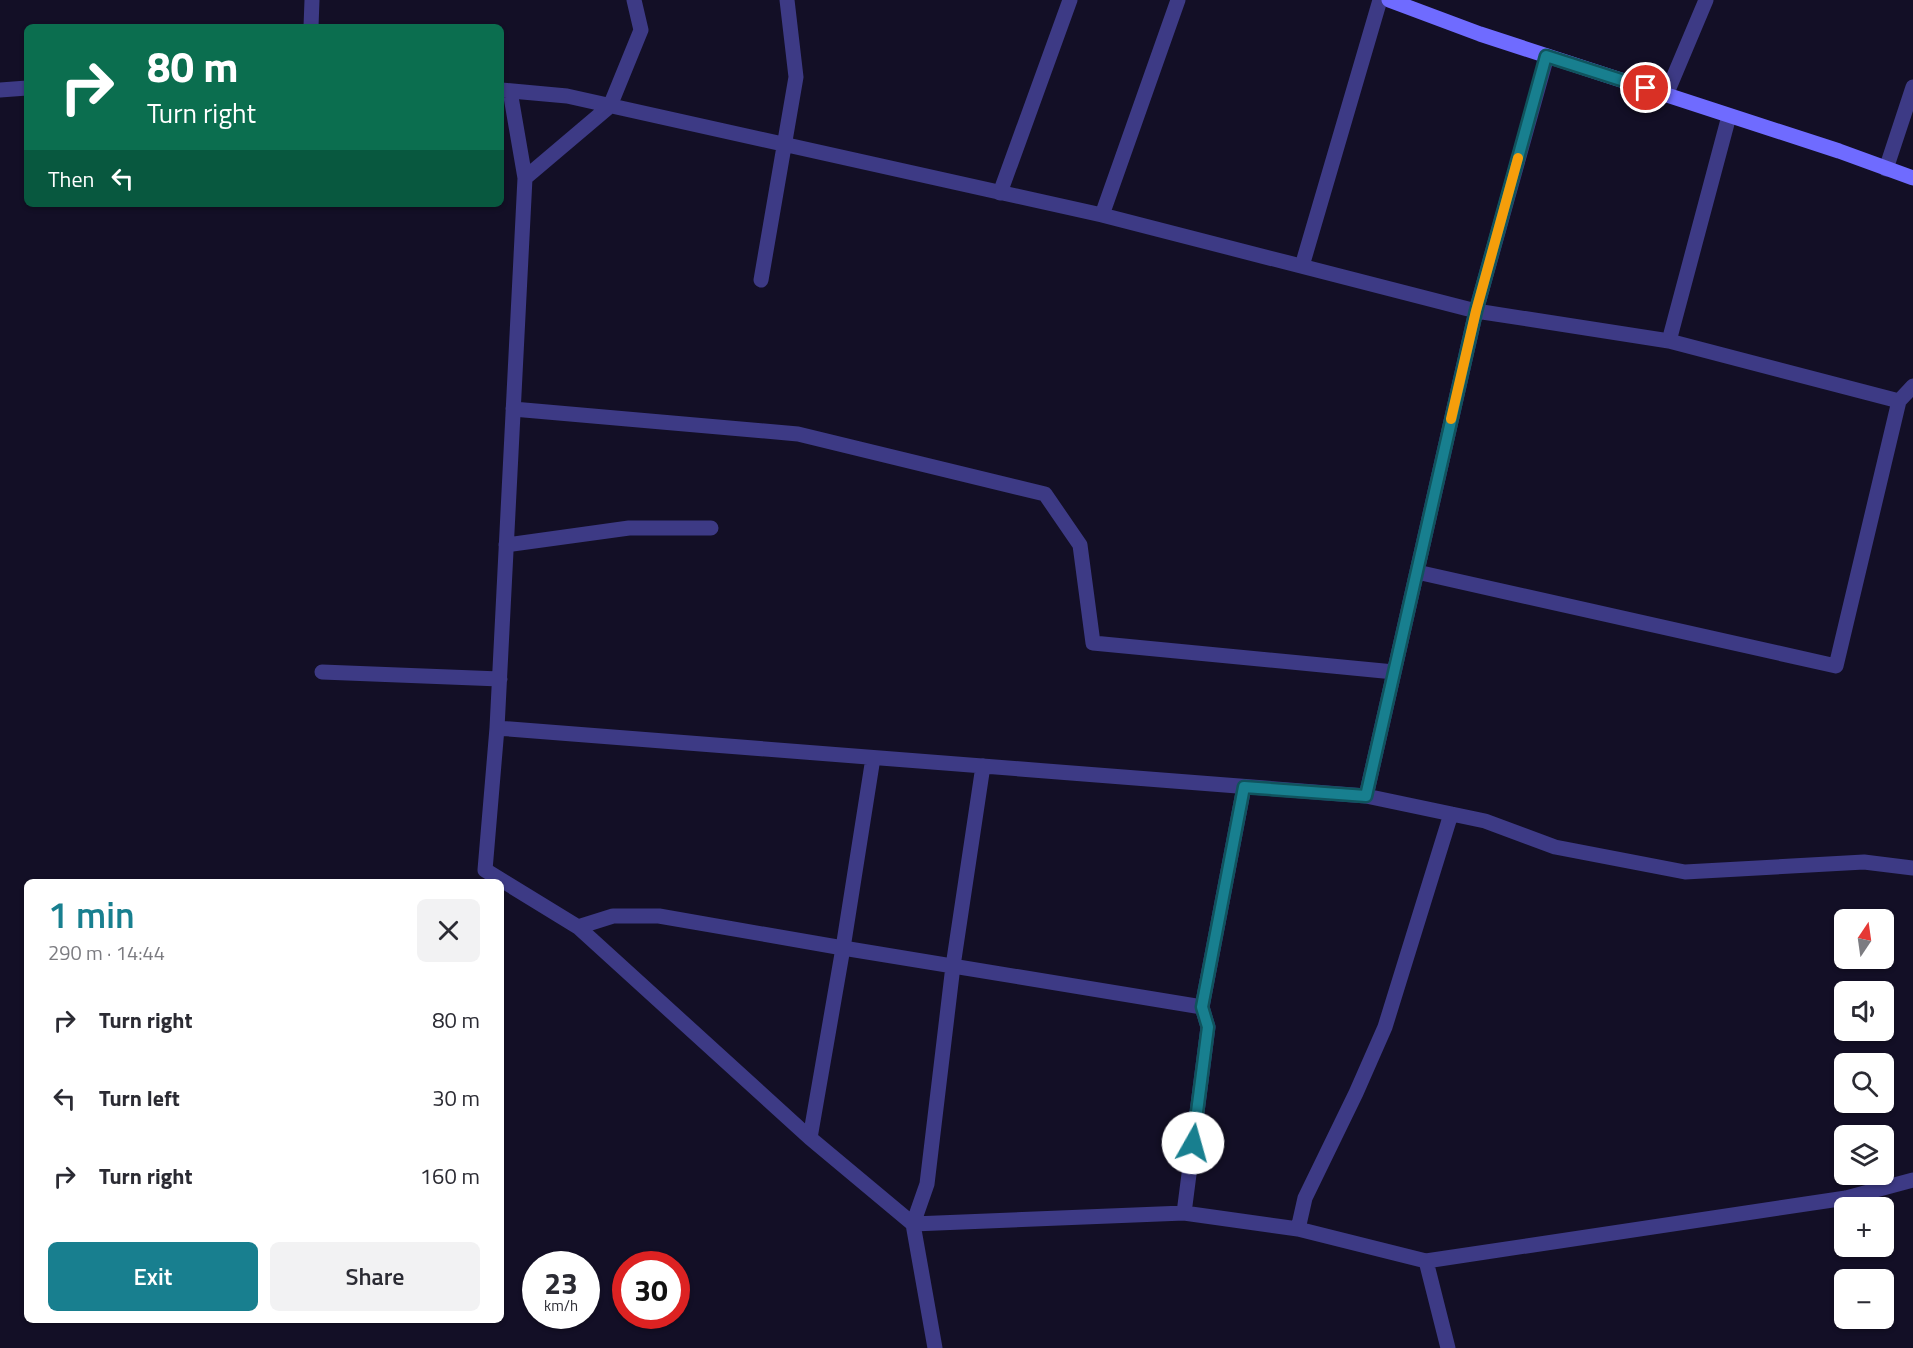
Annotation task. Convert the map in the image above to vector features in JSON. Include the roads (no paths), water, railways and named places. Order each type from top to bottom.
[{"type":"street","points":[[311,24],[312,0]]},
{"type":"street","points":[[525,178],[610,106],[641,30],[634,0]]},
{"type":"street","points":[[761,280],[796,77],[787,0]]},
{"type":"street","points":[[1000,193],[1070,0]]},
{"type":"street","points":[[1102,215],[1178,0]]},
{"type":"street","points":[[1302,266],[1380,0]]},
{"type":"street","points":[[1389,0],[1480,34],[1913,178]]},
{"type":"street","points":[[1666,95],[1706,0]]},
{"type":"street","points":[[1366,796],[1476,311],[1546,56]]},
{"type":"street","points":[[1886,169],[1913,87]]},
{"type":"street","points":[[0,90],[24,88]]},
{"type":"street","points":[[500,879],[485,870],[500,678],[525,178],[506,90],[567,96],[1102,215],[1476,311],[1669,341],[1899,401]]},
{"type":"street","points":[[1669,341],[1729,116]]},
{"type":"street","points":[[1417,572],[1836,666],[1899,401],[1913,386]]},
{"type":"street","points":[[513,409],[798,434],[1046,494],[1080,545],[1093,643],[1394,672]]},
{"type":"street","points":[[507,546],[629,528],[711,528]]},
{"type":"street","points":[[322,672],[500,678]]},
{"type":"street","points":[[497,728],[1366,796],[1485,821],[1555,847],[1685,872],[1864,862],[1913,868]]},
{"type":"street","points":[[810,1138],[873,758]]},
{"type":"street","points":[[935,1348],[913,1224],[927,1184],[953,966],[983,766]]},
{"type":"street","points":[[1184,1213],[1208,1027],[1202,1007],[1244,787]]},
{"type":"street","points":[[1298,1228],[1305,1198],[1385,1027],[1451,814]]},
{"type":"street","points":[[504,882],[578,927],[810,1138],[913,1224],[1184,1213],[1298,1228],[1426,1261],[1846,1198],[1913,1180]]},
{"type":"street","points":[[578,927],[613,916],[659,916],[1202,1007]]},
{"type":"street","points":[[1426,1261],[1448,1348]]}]
